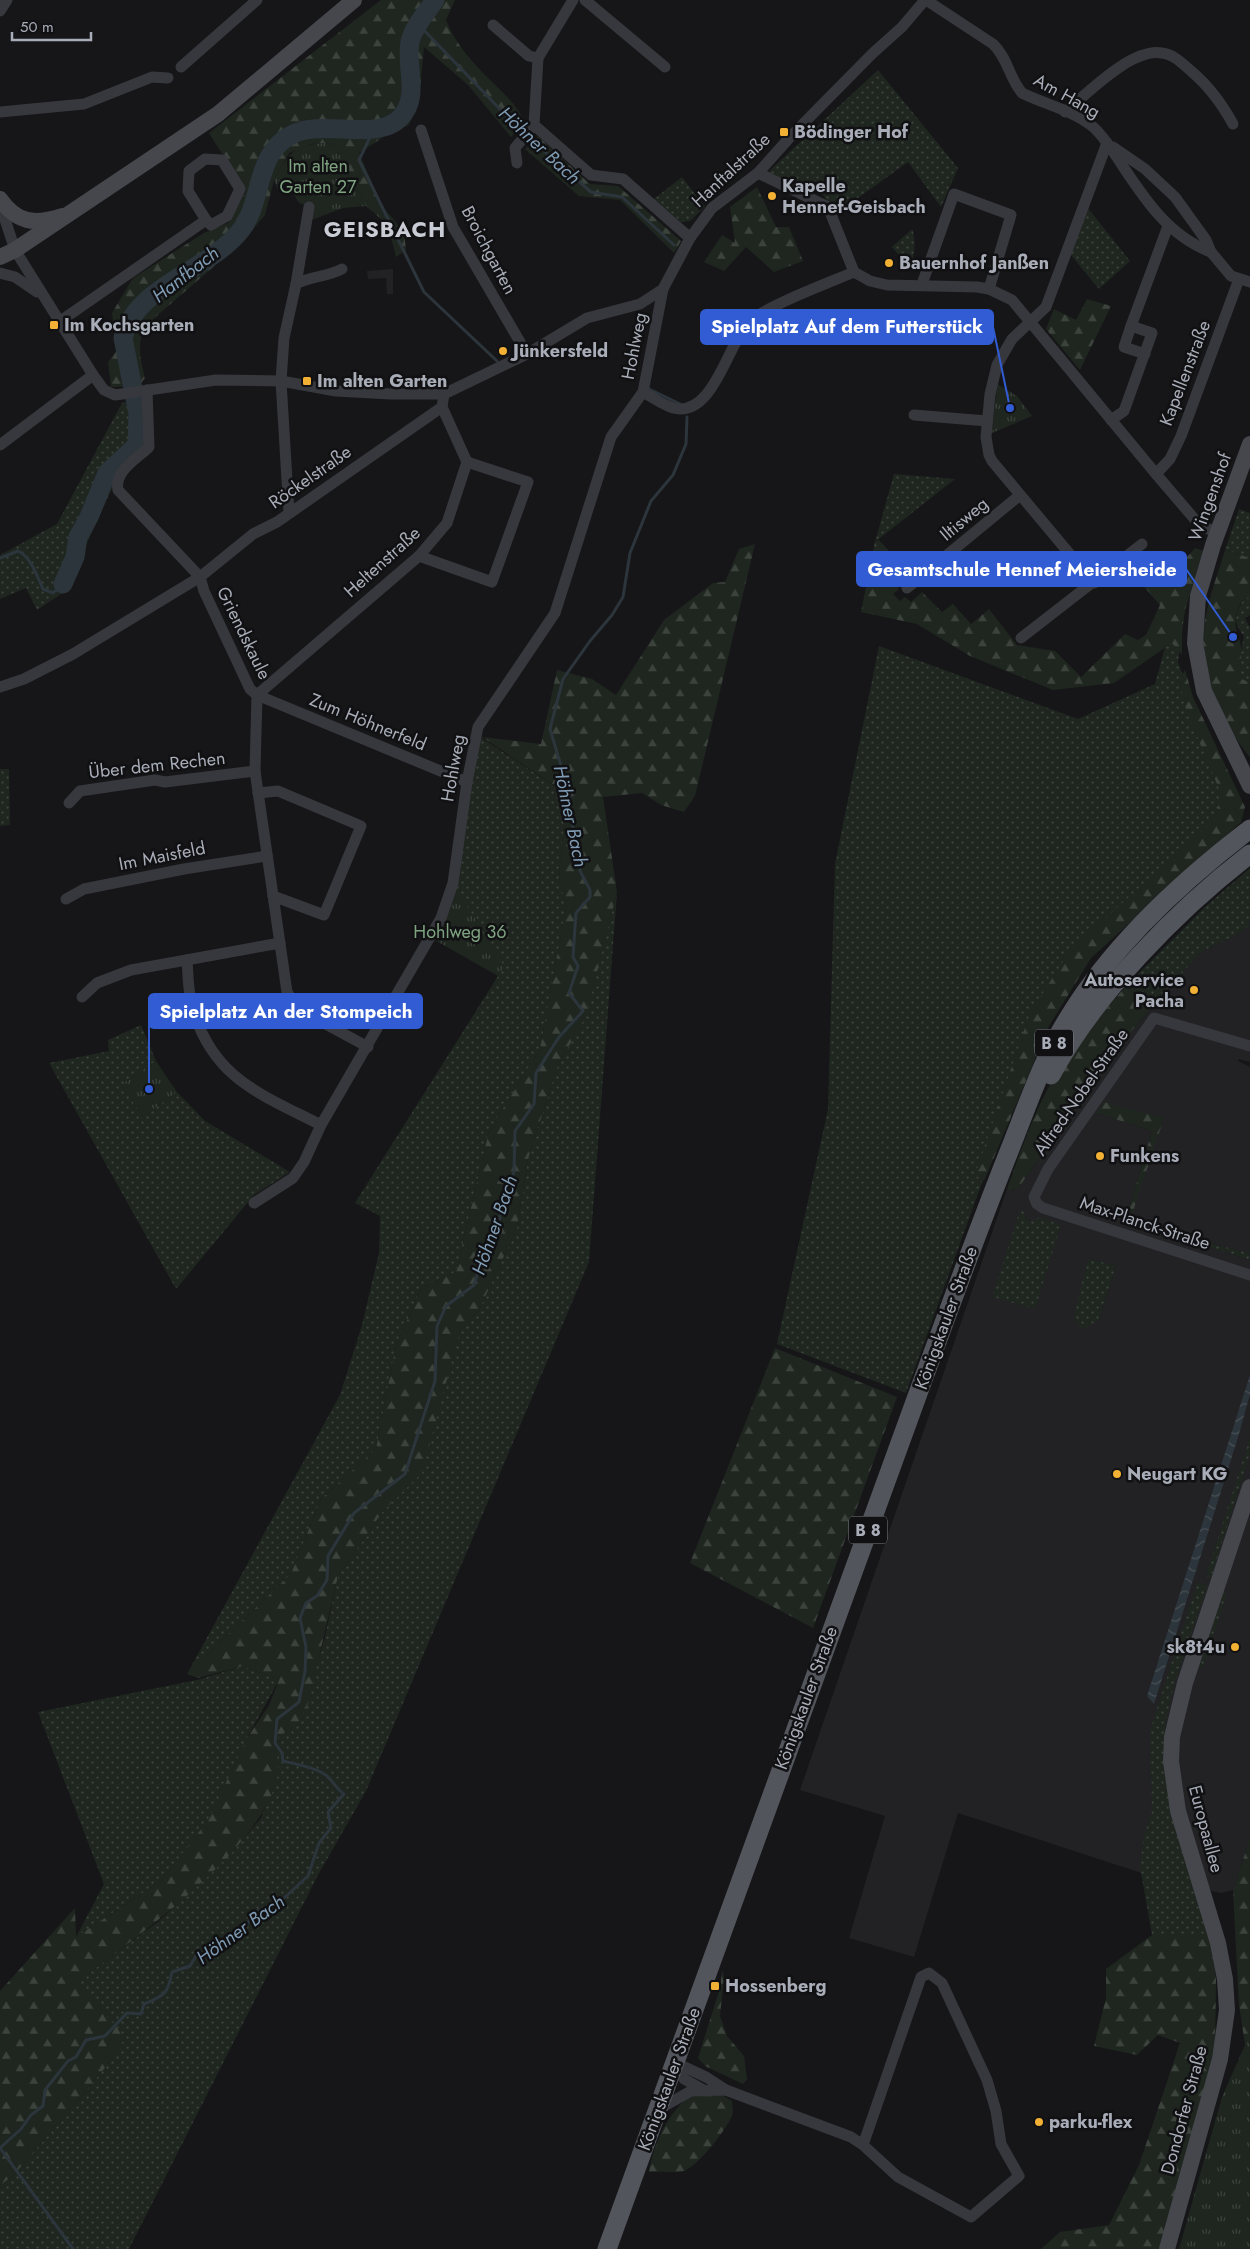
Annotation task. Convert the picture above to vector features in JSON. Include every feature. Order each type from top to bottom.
[{"type":"main road","points":[[0,257],[15,250],[76,211],[218,114],[354,0]]},
{"type":"main road","points":[[0,199],[10,214],[26,221],[49,220],[76,211]]},
{"type":"main road","name":"Wingenshof","points":[[1250,444],[1217,534],[1198,596],[1195,643],[1204,691],[1227,735],[1250,786]]},
{"type":"main road","name":"Wingenshof","points":[[1227,735],[1250,764]]},
{"type":"main road","name":"Königskauler Straße","points":[[607,2249],[860,1552],[1028,1097],[1077,1003],[1144,922],[1210,860],[1250,829]]},
{"type":"main road","name":"Königskauler Straße","points":[[1010,1148],[1062,1055],[1111,991],[1156,940],[1205,892],[1246,860]]},
{"type":"main road","name":"Europaallee","points":[[1225,1979],[1210,1912],[1178,1811],[1172,1737],[1185,1683],[1250,1487]]},
{"type":"main road","name":"Dondorfer Straße","points":[[1167,2249],[1220,2059],[1226,2010],[1225,1979]]},
{"type":"street","points":[[0,11],[7,0]]},
{"type":"street","points":[[181,67],[257,0]]},
{"type":"street","points":[[517,163],[515,148],[532,128],[538,58],[573,0]]},
{"type":"street","points":[[585,0],[666,67]]},
{"type":"street","name":"Am Hang","points":[[926,0],[999,49],[1016,86],[1022,93],[1092,126],[1107,143],[1139,192],[1168,226],[1196,246],[1211,252]]},
{"type":"street","name":"Hanftalstraße","points":[[663,290],[690,238],[712,208],[758,173],[790,137],[873,53],[902,27],[926,0]]},
{"type":"street","points":[[493,25],[529,56],[538,58]]},
{"type":"street","points":[[1065,112],[1124,64],[1140,55],[1161,53],[1176,58],[1194,74],[1222,103],[1233,124]]},
{"type":"street","points":[[0,112],[84,104],[152,77],[168,78]]},
{"type":"street","points":[[532,128],[591,176],[623,179],[690,238]]},
{"type":"street","name":"Broichgarten","points":[[421,130],[453,227],[527,354]]},
{"type":"street","points":[[1094,583],[989,455],[986,437],[993,378],[1003,351],[1022,326],[1031,322],[1046,307],[1107,143]]},
{"type":"street","name":"Am Hang","points":[[1107,143],[1144,169],[1175,197],[1206,240],[1211,252],[1231,276],[1245,281]]},
{"type":"street","points":[[205,159],[222,160],[240,189],[226,216],[211,225],[206,220],[188,191],[189,170],[205,159]]},
{"type":"street","points":[[758,173],[828,207],[854,272],[870,281],[887,285],[922,284],[989,289],[1012,300],[1198,522],[1217,534]]},
{"type":"street","points":[[922,284],[954,194],[1012,215],[989,289]]},
{"type":"street","points":[[0,204],[15,250],[42,296],[104,390],[115,395],[126,395],[216,380],[281,381],[336,391],[444,394],[527,354],[587,318],[640,304],[663,290]]},
{"type":"street","points":[[289,513],[281,381],[284,338],[296,284],[309,207]]},
{"type":"street","points":[[59,322],[206,220]]},
{"type":"street","points":[[1145,354],[1124,347],[1168,226]]},
{"type":"street","points":[[296,284],[307,278],[332,274],[342,269]]},
{"type":"street","points":[[643,392],[673,408],[690,409],[703,401],[748,323],[764,312],[854,272]]},
{"type":"street","points":[[0,273],[16,276],[42,296]]},
{"type":"street","name":"Kapellenstraße","points":[[1156,474],[1170,459],[1181,436],[1245,281]]},
{"type":"street","name":"Hohlweg","points":[[254,1203],[293,1178],[304,1162],[321,1126],[434,932],[448,901],[478,727],[555,613],[611,437],[643,392],[663,290]]},
{"type":"street","points":[[1111,420],[1124,412],[1152,333],[1131,326]]},
{"type":"street","points":[[0,445],[93,375]]},
{"type":"street","points":[[143,391],[149,447],[119,474],[116,483],[118,490],[200,577]]},
{"type":"street","points":[[420,556],[492,582],[528,482],[467,462],[442,407],[444,394]]},
{"type":"street","name":"Röckelstraße","points":[[0,687],[24,679],[73,654],[200,577],[253,534],[289,513],[442,407]]},
{"type":"street","points":[[914,415],[987,421]]},
{"type":"street","name":"Heltenstraße","points":[[257,695],[420,556],[447,523],[467,462]]},
{"type":"street","name":"Iltisweg","points":[[907,588],[1020,495]]},
{"type":"street","points":[[1021,638],[1142,544]]},
{"type":"street","name":"Griendskaule","points":[[200,577],[204,591],[250,689],[257,695],[255,771],[287,992],[298,1008],[368,1046]]},
{"type":"street","name":"Zum Höhnerfeld","points":[[257,695],[467,782]]},
{"type":"street","name":"Über dem Rechen","points":[[69,803],[80,791],[156,780],[165,782],[255,771]]},
{"type":"street","points":[[258,793],[278,791],[361,826],[324,916],[273,896]]},
{"type":"street","name":"Im Maisfeld","points":[[66,899],[84,889],[184,869],[267,856]]},
{"type":"street","points":[[82,997],[97,983],[131,970],[280,944]]},
{"type":"street","points":[[187,960],[191,1004],[202,1034],[216,1058],[249,1088],[321,1126]]},
{"type":"street","name":"Alfred-Nobel-Straße","points":[[1034,1197],[1048,1170],[1154,1018],[1250,1046]]},
{"type":"street","name":"Max-Planck-Straße","points":[[1034,1197],[1037,1204],[1043,1208],[1250,1275]]},
{"type":"street","points":[[674,2062],[706,2077],[726,2090],[851,2137],[863,2145],[898,2177],[971,2217],[1019,2176],[1001,2144],[996,2110],[987,2080],[942,1983],[929,1973],[921,1976],[863,2145]]},
{"type":"street","points":[[674,2062],[684,2080],[703,2089]]},
{"type":"street","points":[[658,2110],[686,2093],[703,2089],[726,2090]]},
{"type":"shaded area","points":[[393,269],[393,294],[387,294],[386,278],[368,279],[367,271]]},
{"type":"shaded area","points":[[1250,925],[1250,1062],[1239,1059],[1238,1061],[1250,1067],[1250,1253],[1193,1239],[1192,1242],[1250,1260],[1250,1838],[1233,1890],[1221,1893],[1169,1882],[958,1813],[914,1957],[849,1938],[885,1816],[800,1790],[1007,1189],[1017,1190],[1120,1044],[1201,952],[1237,935]],"holes":[[[1096,1113],[1164,1118],[1126,1219],[1152,1131]],[[1025,1212],[1026,1220],[1031,1221],[992,1297]],[[1088,1258],[1116,1266],[1099,1320]]]},
{"type":"green space","points":[[381,0],[455,0],[446,20],[449,28],[470,59],[514,105],[525,124],[511,137],[468,85],[424,47],[420,90],[409,125],[385,136],[359,153],[382,206],[404,232],[406,250],[396,257],[388,225],[366,206],[335,145],[325,143],[312,144],[289,153],[274,180],[265,215],[242,242],[144,327],[140,341],[140,352],[145,378],[139,386],[111,387],[108,362],[117,350],[112,313],[133,278],[204,233],[228,223],[246,191],[209,133]]},
{"type":"green space","points":[[878,70],[958,168],[941,207],[908,162],[836,214],[823,195],[767,173]]},
{"type":"green space","points":[[538,136],[590,184],[618,186],[681,241],[674,253],[620,200],[579,196],[525,149]]},
{"type":"green space","name":"Im alten Garten 27","points":[[325,143],[335,145],[366,206],[343,208],[311,220],[309,207],[298,202],[293,192],[278,190],[274,180],[293,152],[305,146]]},
{"type":"green space","points":[[682,177],[705,207],[690,221],[681,222],[654,199]]},
{"type":"green space","points":[[757,187],[776,227],[789,227],[803,261],[774,272],[746,247],[724,271],[704,262],[722,235],[735,243],[730,207]]},
{"type":"green space","points":[[1087,207],[1130,261],[1099,289],[1070,254]]},
{"type":"green space","points":[[913,230],[914,249],[909,267],[892,247]]},
{"type":"green space","points":[[1087,299],[1111,306],[1080,370],[1046,329],[1054,309],[1076,320]]},
{"type":"green space","points":[[997,384],[1017,396],[1032,416],[992,433]]},
{"type":"green space","points":[[138,399],[143,437],[121,469],[86,545],[70,588],[37,610],[26,588],[0,599],[0,555],[57,524],[122,403]]},
{"type":"green space","points":[[894,474],[955,479],[875,542]]},
{"type":"green space","points":[[1239,509],[1250,513],[1250,558],[1225,550]]},
{"type":"green space","points":[[879,540],[907,571],[894,584],[899,589],[893,594],[900,601],[905,597],[911,602],[922,592],[942,612],[953,604],[971,624],[989,609],[1017,645],[1055,651],[1081,677],[1125,634],[1138,640],[1146,635],[1160,605],[1134,575],[1139,569],[1155,579],[1173,573],[1195,548],[1203,551],[1182,620],[1182,655],[1172,643],[1114,683],[1053,690],[970,656],[917,624],[861,612],[875,542]]},
{"type":"green space","points":[[755,544],[695,796],[684,812],[661,805],[642,793],[603,797],[617,892],[586,1016],[558,1065],[528,1159],[517,1228],[479,1310],[460,1330],[422,1473],[383,1511],[338,1576],[308,1704],[298,1724],[278,1737],[279,1763],[277,1778],[266,1805],[248,1834],[223,1862],[162,1917],[79,1981],[125,2038],[104,2069],[13,2176],[0,2185],[0,1991],[75,1908],[76,1937],[161,1881],[209,1819],[246,1740],[269,1705],[279,1680],[243,1666],[198,1678],[187,1674],[291,1574],[321,1499],[376,1449],[396,1345],[422,1287],[456,1272],[489,1131],[540,1049],[566,908],[559,876],[567,794],[482,737],[541,744],[557,670],[592,679],[616,695],[664,620],[713,583],[725,582],[739,549]]},
{"type":"green space","points":[[1225,550],[1250,558],[1250,597],[1244,598],[1235,624],[1241,648],[1240,664],[1236,676],[1250,683],[1250,757],[1229,728],[1220,711],[1207,675],[1204,657],[1205,621],[1211,594]]},
{"type":"green space","points":[[1187,595],[1178,662],[1232,814],[1053,986],[906,1393],[777,1344],[828,1109],[835,864],[879,646],[1078,719],[1155,684],[1179,596]]},
{"type":"green space","points":[[1250,597],[1250,615],[1245,618],[1250,628],[1250,683],[1236,676],[1244,636],[1237,626],[1236,617],[1244,598]]},
{"type":"green space","points":[[1185,670],[1193,697],[1245,807],[1241,822],[1091,958],[1049,1026],[984,1181],[975,1175],[1030,1013],[1071,949],[1208,826],[1218,809],[1220,791],[1186,710],[1179,680]]},
{"type":"green space","points":[[477,735],[567,794],[559,876],[566,908],[540,1049],[489,1131],[456,1272],[422,1287],[396,1345],[376,1449],[321,1499],[291,1574],[187,1674],[340,1395],[362,1325],[379,1253],[380,1216],[355,1203],[498,976],[448,914]]},
{"type":"green space","points":[[0,769],[9,769],[10,825],[0,826]]},
{"type":"green space","points":[[1250,868],[1250,925],[1237,935],[1201,952],[1155,1004],[1128,984],[1206,906]]},
{"type":"green space","name":"Hohlweg 36","points":[[453,883],[504,966],[498,976],[433,939]]},
{"type":"green space","points":[[617,892],[589,1262],[366,1791],[318,1875],[129,2249],[0,2249],[0,2185],[13,2176],[104,2069],[125,2038],[78,1981],[159,1921],[234,1850],[261,1818],[277,1778],[278,1736],[298,1724],[324,1641],[338,1576],[383,1511],[417,1477],[460,1330],[479,1310],[517,1228],[528,1159],[558,1065],[585,1016]]},
{"type":"green space","points":[[1128,984],[1155,1004],[1120,1044],[1017,1190],[1007,1189],[1030,1126],[1052,1081],[1085,1035]]},
{"type":"green space","points":[[141,1025],[156,1061],[121,1085],[143,1116],[177,1092],[205,1121],[290,1172],[254,1195],[176,1289],[49,1063],[109,1051],[108,1040]]},
{"type":"green space","points":[[156,1061],[177,1092],[143,1116],[121,1085]]},
{"type":"green space","points":[[1104,1102],[1164,1118],[1130,1220],[1126,1219],[1152,1131],[1096,1113]]},
{"type":"green space","points":[[1020,1210],[1025,1212],[1026,1220],[1032,1221],[1040,1217],[1061,1225],[1035,1309],[992,1297]]},
{"type":"green space","points":[[1193,1239],[1250,1253],[1250,1260],[1192,1242]]},
{"type":"green space","points":[[1088,1258],[1116,1266],[1099,1320],[1081,1330],[1074,1316]]},
{"type":"green space","points":[[775,1348],[897,1397],[813,1628],[690,1563]]},
{"type":"green space","points":[[1250,1438],[1250,1453],[1211,1578],[1206,1576]]},
{"type":"green space","points":[[1197,1583],[1207,1586],[1169,1706],[1165,1735],[1165,1765],[1169,1794],[1183,1851],[1212,1935],[1152,1935],[1140,1867],[1144,1836],[1152,1811],[1150,1731]]},
{"type":"green space","points":[[1223,1592],[1227,1593],[1203,1668],[1199,1667]]},
{"type":"green space","points":[[243,1666],[279,1680],[246,1740],[210,1819],[161,1881],[76,1937],[104,1884],[38,1712],[197,1680]]},
{"type":"green space","points":[[1250,1838],[1250,2053],[1247,2057],[1239,2005],[1233,1890]]},
{"type":"green space","points":[[1152,1935],[1212,1935],[1216,1980],[1215,2047],[1163,2249],[1041,2249],[1060,2232],[1109,2225],[1139,2165],[1180,2043],[1158,2035],[1137,2055],[1094,2046],[1106,1998],[1106,1969]]},
{"type":"green space","points":[[722,1970],[724,1976],[720,2016],[727,2036],[744,2056],[747,2079],[743,2084],[705,2066],[698,2058],[720,1988]]},
{"type":"green space","points":[[1250,2034],[1250,2249],[1179,2249],[1222,2097]]},
{"type":"green space","points":[[694,2092],[720,2094],[732,2101],[733,2114],[729,2122],[711,2147],[690,2168],[681,2172],[649,2172],[659,2138],[670,2117]]},
{"type":"water","points":[[1250,1375],[1250,1394],[1239,1434],[1154,1704],[1147,1696]]},
{"type":"waterway","name":"Hanfbach","points":[[63,584],[75,557],[78,537],[89,517],[107,473],[137,445],[138,414],[123,338],[130,320],[142,305],[157,292],[228,244],[241,230],[253,205],[265,165],[281,142],[293,134],[305,130],[378,129],[390,125],[400,118],[410,100],[410,42],[417,25],[435,0]]},
{"type":"waterway","name":"Höhner Bach","points":[[419,25],[518,128],[591,192],[622,197],[674,245]]},
{"type":"waterway","name":"Höhner Bach","points":[[374,129],[359,160],[424,292],[497,361]]},
{"type":"waterway","name":"Höhner Bach","points":[[647,388],[680,404]]},
{"type":"waterway","name":"Höhner Bach","points":[[0,2148],[21,2129],[31,2115],[43,2106],[45,2090],[68,2061],[76,2057],[86,2040],[105,2036],[127,2013],[141,2014],[144,2004],[161,1996],[167,1990],[172,1972],[190,1966],[196,1956],[210,1951],[241,1933],[255,1912],[283,1899],[308,1876],[319,1843],[331,1828],[328,1812],[344,1794],[328,1777],[319,1771],[283,1761],[282,1753],[275,1743],[277,1719],[299,1702],[305,1671],[306,1647],[300,1618],[306,1603],[317,1596],[327,1580],[328,1556],[354,1513],[405,1474],[435,1381],[437,1326],[446,1306],[474,1285],[488,1240],[499,1222],[503,1200],[514,1172],[515,1131],[534,1104],[536,1073],[559,1037],[583,1011],[569,993],[578,966],[573,957],[576,913],[590,897],[590,890],[580,871],[580,853],[573,828],[570,796],[550,729],[563,679],[590,641],[612,615],[623,597],[630,553],[651,501],[673,475],[686,444],[687,417]]},
{"type":"waterway","name":"Hanfbach","points":[[0,558],[18,551],[30,562],[43,589],[53,593],[63,584]]},
{"type":"waterway","points":[[0,2148],[73,2249]]},
{"type":"place","name":"Bödinger Hof","points":[[784,132]]},
{"type":"place","name":"Kapelle Hennef-Geisbach","points":[[772,196]]},
{"type":"place","name":"Bauernhof Janßen","points":[[889,263]]},
{"type":"place","name":"Im Kochsgarten","points":[[54,325]]},
{"type":"place","name":"Jünkersfeld","points":[[503,351]]},
{"type":"place","name":"Im alten Garten","points":[[307,381]]},
{"type":"place","name":"Spielplatz Auf dem Futterstück","points":[[1010,408]]},
{"type":"place","name":"Gesamtschule Hennef Meiersheide","points":[[1233,637]]},
{"type":"place","name":"Autoservice Pacha","points":[[1194,990]]},
{"type":"place","name":"Spielplatz An der Stompeich","points":[[149,1089]]},
{"type":"place","name":"Funkens","points":[[1100,1156]]},
{"type":"place","name":"Neugart KG","points":[[1117,1474]]},
{"type":"place","name":"sk8t4u","points":[[1235,1647]]},
{"type":"place","name":"Hossenberg","points":[[715,1986]]},
{"type":"place","name":"parku-flex","points":[[1039,2122]]},
{"type":"district","name":"GEISBACH","points":[[385,229]]}]
